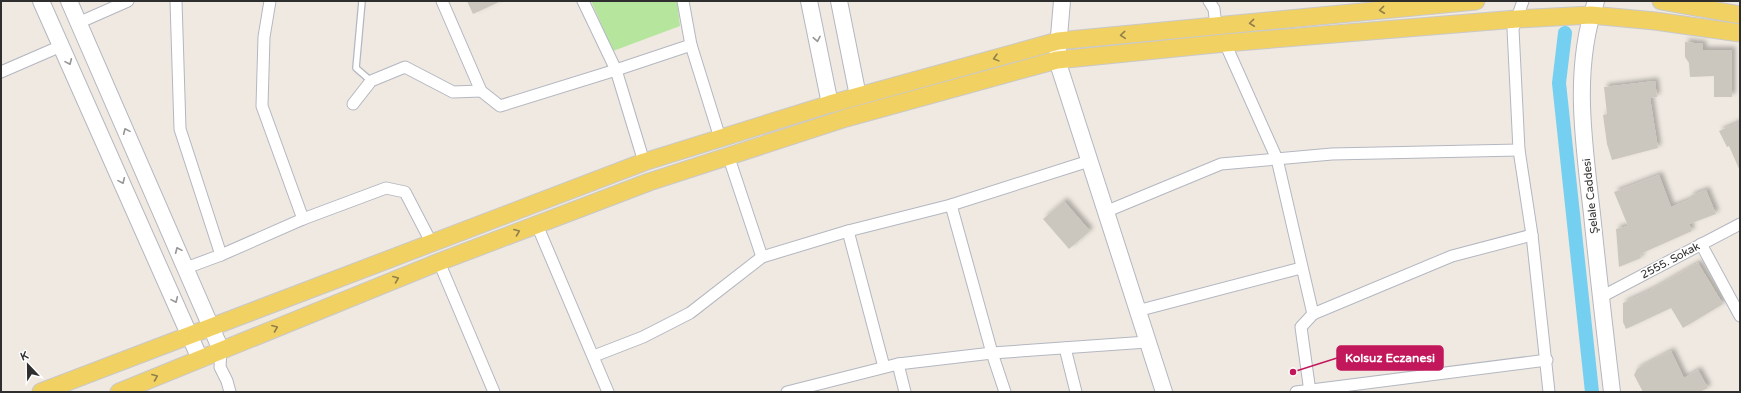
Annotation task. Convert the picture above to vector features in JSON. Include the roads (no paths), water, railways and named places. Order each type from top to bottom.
[{"type":"main road","points":[[41,392],[644,162],[830,104],[1058,41],[1447,2],[1476,1]]},
{"type":"main road","points":[[1661,1],[1740,15]]},
{"type":"main road","points":[[119,392],[200,359],[221,359],[439,262],[649,182],[728,155],[846,118],[1057,60],[1225,43],[1517,19],[1594,8],[1655,21],[1740,33]]},
{"type":"street","points":[[41,1],[200,359]]},
{"type":"street","points":[[69,1],[211,326],[230,392]]},
{"type":"street","points":[[78,23],[128,1]]},
{"type":"street","points":[[176,1],[180,129],[221,255]]},
{"type":"street","points":[[270,1],[264,37],[262,106],[303,219]]},
{"type":"street","points":[[442,1],[481,91],[500,106],[691,45]]},
{"type":"street","points":[[583,1],[616,70],[644,162]]},
{"type":"street","points":[[683,1],[691,45],[720,138]]},
{"type":"street","points":[[809,1],[830,104]]},
{"type":"street","points":[[839,1],[858,96]]},
{"type":"street","points":[[1062,1],[1057,60],[1164,392]]},
{"type":"street","points":[[1209,1],[1214,9],[1216,26]]},
{"type":"street","points":[[1523,1],[1513,29],[1519,150],[1532,235],[1547,360],[1549,392]]},
{"type":"street","name":"Şelale Caddesi","points":[[1594,8],[1588,23],[1581,74],[1583,134],[1612,392]]},
{"type":"street","points":[[1225,43],[1277,159],[1301,268],[1313,314]]},
{"type":"street","points":[[1,72],[61,46]]},
{"type":"street","points":[[353,104],[371,81],[405,67],[453,92],[481,91]]},
{"type":"street","points":[[1105,212],[1221,164],[1332,154],[1519,150]]},
{"type":"street","points":[[728,155],[762,257]]},
{"type":"street","points":[[594,356],[643,337],[690,313],[762,257],[848,231],[951,205],[1089,161]]},
{"type":"street","points":[[186,268],[221,255],[303,219],[386,188],[405,192],[431,242]]},
{"type":"street","points":[[951,205],[992,353],[1005,392]]},
{"type":"street","name":"2555. Sokak","points":[[1601,297],[1740,224]]},
{"type":"street","points":[[537,225],[594,356],[608,392]]},
{"type":"street","points":[[848,231],[884,367]]},
{"type":"street","points":[[1309,391],[1301,327],[1313,314],[1452,256],[1532,235]]},
{"type":"street","points":[[1701,244],[1740,316]]},
{"type":"street","points":[[439,262],[494,392]]},
{"type":"street","points":[[1137,311],[1301,268]]},
{"type":"street","points":[[787,392],[898,364],[992,353],[1148,342]]},
{"type":"street","points":[[1065,348],[1076,392]]},
{"type":"street","points":[[1296,392],[1547,360]]},
{"type":"street","points":[[898,364],[905,392]]},
{"type":"lane","points":[[362,1],[356,68],[371,81]]},
{"type":"waterway","points":[[1565,33],[1559,83],[1592,392]]},
{"type":"place","name":"Kolsuz Eczanesi","points":[[1293,372]]}]
